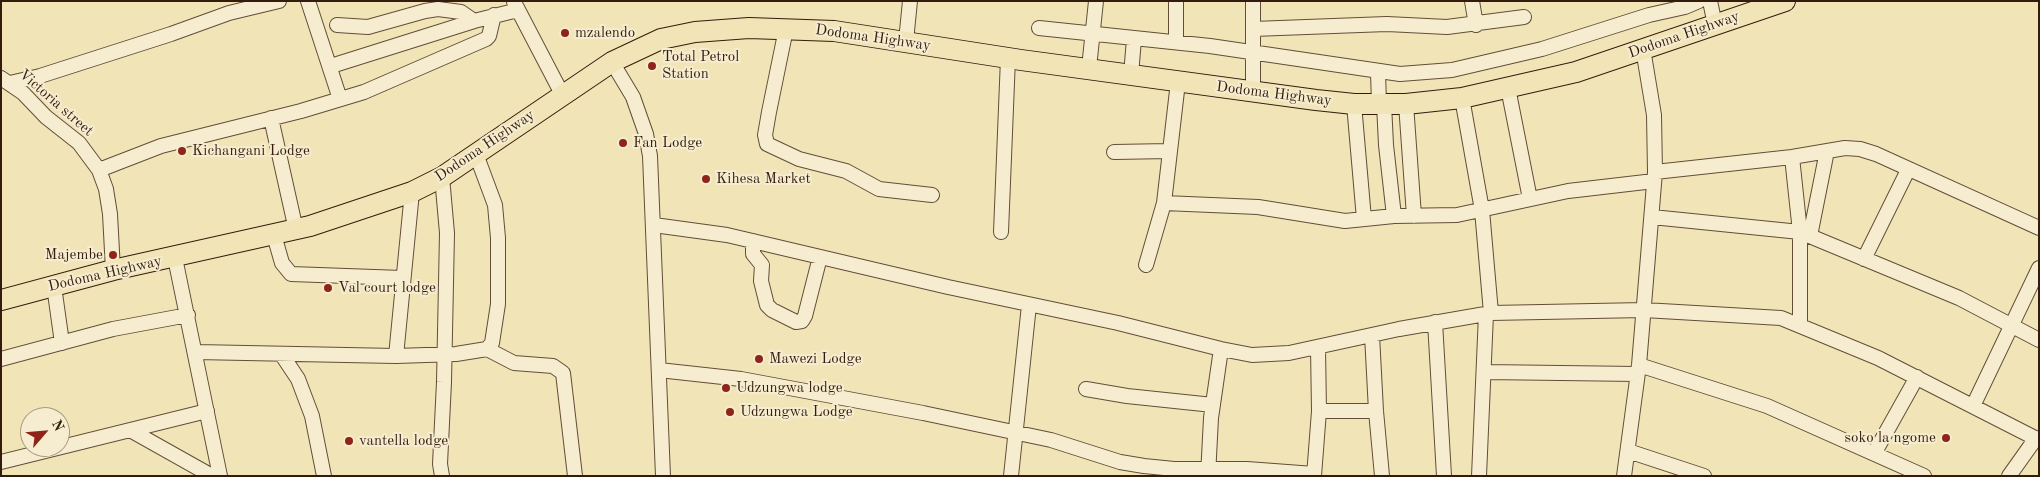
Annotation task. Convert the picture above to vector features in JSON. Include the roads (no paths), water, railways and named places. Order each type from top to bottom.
[{"type":"highway","name":"Dodoma Highway","points":[[1,300],[113,270],[175,258],[296,230],[377,206],[442,178],[562,94],[612,62],[661,39],[695,32],[724,28],[834,31],[1178,82],[1354,104],[1406,104],[1462,98],[1576,72],[1785,1]]},
{"type":"street","points":[[5,81],[48,73],[229,13],[279,1]]},
{"type":"street","points":[[308,1],[331,66],[340,99]]},
{"type":"street","points":[[906,41],[910,1]]},
{"type":"street","points":[[1089,68],[1096,1]]},
{"type":"street","points":[[1176,1],[1176,42]]},
{"type":"street","points":[[1253,1],[1253,91]]},
{"type":"street","points":[[1472,1],[1476,25]]},
{"type":"street","points":[[1039,28],[1176,42],[1400,74],[1452,70],[1542,49],[1642,17],[1670,6],[1699,1]]},
{"type":"street","points":[[1710,1],[1715,25]]},
{"type":"street","points":[[331,66],[494,15],[516,6],[562,94]]},
{"type":"street","points":[[337,25],[368,27],[438,9],[461,12],[474,21]]},
{"type":"street","points":[[99,170],[162,146],[364,92],[486,39],[489,36],[494,15]]},
{"type":"street","points":[[1253,29],[1387,24],[1419,27],[1476,25],[1524,17]]},
{"type":"street","points":[[786,29],[769,112],[766,135],[767,144],[798,159],[846,171],[878,189],[932,195]]},
{"type":"street","points":[[1132,75],[1134,39]]},
{"type":"street","points":[[1624,476],[1638,369],[1655,176],[1654,115],[1642,49]]},
{"type":"street","points":[[1001,232],[1008,58]]},
{"type":"street","points":[[612,62],[632,97],[646,134],[650,156],[663,476]]},
{"type":"street","points":[[1378,72],[1394,216]]},
{"type":"street","name":"Victoria street","points":[[5,81],[79,143],[99,170],[106,189],[110,214],[113,270]]},
{"type":"street","points":[[1146,265],[1164,204],[1178,82]]},
{"type":"street","points":[[1508,88],[1530,199]]},
{"type":"street","points":[[1462,98],[1482,210],[1489,314],[1479,476]]},
{"type":"street","points":[[1354,104],[1364,219]]},
{"type":"street","points":[[1406,104],[1414,216]]},
{"type":"street","points":[[270,118],[296,230]]},
{"type":"street","points":[[1164,204],[1258,207],[1346,221],[1394,216],[1457,215],[1530,199],[1655,176],[1845,148],[1860,149],[1876,154],[2039,228]]},
{"type":"street","points":[[1114,152],[1169,151]]},
{"type":"street","points":[[1800,324],[1805,234],[1827,151]]},
{"type":"street","points":[[476,154],[495,204],[497,229],[498,304],[492,343],[487,349]]},
{"type":"street","points":[[1792,157],[1805,234]]},
{"type":"street","points":[[1864,259],[1908,170]]},
{"type":"street","points":[[442,178],[447,233],[445,354],[440,458],[442,476]]},
{"type":"street","points":[[396,356],[402,278],[412,192]]},
{"type":"street","points":[[1652,217],[1805,234],[1959,298],[2039,340]]},
{"type":"street","points":[[654,226],[753,241],[1252,355],[1289,353],[1318,348],[1435,322],[1489,314],[1644,310],[1781,318],[1800,324],[1917,377],[2037,439],[2009,476]]},
{"type":"street","points":[[274,235],[282,263],[291,274],[402,278]]},
{"type":"street","points":[[753,241],[753,254],[762,265],[761,281],[767,305],[772,310],[796,322],[802,321],[805,316],[820,257]]},
{"type":"street","points":[[175,258],[196,352],[220,476]]},
{"type":"street","points":[[1973,406],[2039,268]]},
{"type":"street","points":[[54,286],[62,343]]},
{"type":"street","points":[[1011,476],[1029,305]]},
{"type":"street","points":[[1,359],[113,329],[188,315]]},
{"type":"street","points":[[1435,322],[1444,476]]},
{"type":"street","points":[[1372,335],[1382,476]]},
{"type":"street","points":[[659,370],[788,388],[1016,433],[1062,443],[1120,462],[1144,466],[1208,472],[1248,468],[1314,475],[1319,411],[1318,348]]},
{"type":"street","points":[[196,352],[396,356],[445,354],[487,349],[514,363],[553,366],[563,373],[575,476]]},
{"type":"street","points":[[1208,472],[1213,405],[1221,349]]},
{"type":"street","points":[[282,355],[298,378],[312,416],[324,476]]},
{"type":"street","points":[[1485,372],[1638,369],[1767,406],[1875,452],[1924,476]]},
{"type":"street","points":[[1875,452],[1917,377]]},
{"type":"street","points":[[1086,389],[1127,396],[1213,405]]},
{"type":"street","points":[[1,462],[207,411]]},
{"type":"street","points":[[1319,411],[1376,411]]},
{"type":"street","points":[[130,430],[212,476]]},
{"type":"street","points":[[1628,451],[1704,476]]},
{"type":"place","name":"mzalendo","points":[[565,33]]},
{"type":"place","name":"Total Petrol Station","points":[[652,66]]},
{"type":"place","name":"Fan Lodge","points":[[623,143]]},
{"type":"place","name":"Kichangani Lodge","points":[[182,151]]},
{"type":"place","name":"Kihesa Market","points":[[706,179]]},
{"type":"place","name":"Majembe","points":[[113,255]]},
{"type":"place","name":"Val court lodge","points":[[328,288]]},
{"type":"place","name":"Mawezi Lodge","points":[[759,359]]},
{"type":"place","name":"Udzungwa lodge","points":[[726,388]]},
{"type":"place","name":"Udzungwa Lodge","points":[[730,412]]},
{"type":"place","name":"soko la ngome","points":[[1946,438]]},
{"type":"place","name":"vantella lodge","points":[[349,441]]}]
